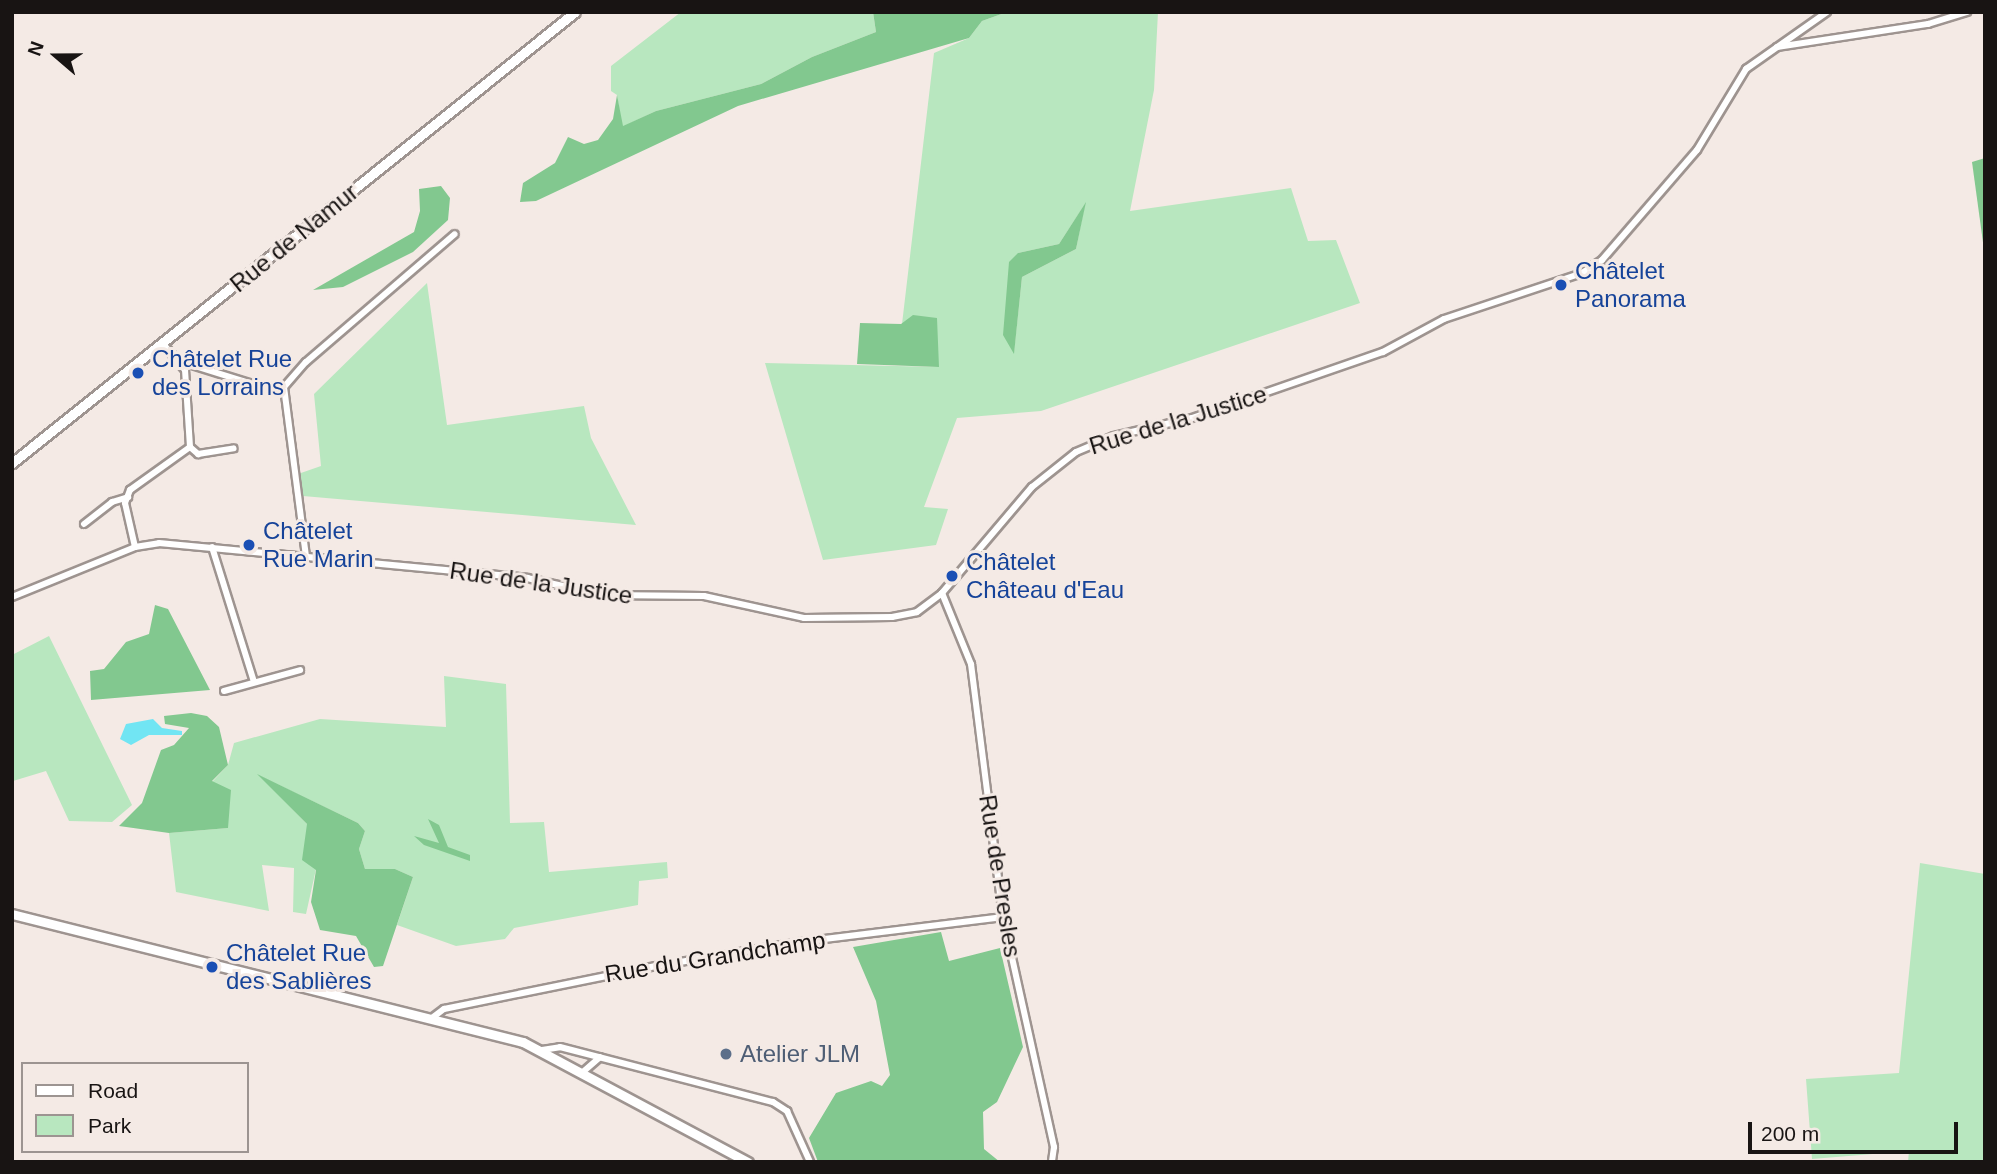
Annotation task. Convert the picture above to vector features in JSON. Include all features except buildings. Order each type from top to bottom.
[{"type":"main road","name":"Rue de Namur","points":[[12,463],[575,12]]},
{"type":"main road","points":[[12,914],[432,1018],[542,1051],[573,1065],[748,1162]]},
{"type":"street","name":"Rue de la Justice","points":[[12,597],[135,547],[159,543],[527,578],[603,595],[704,596],[804,618],[892,617],[917,612],[942,593],[1032,487],[1076,452],[1114,436],[1192,418],[1383,352],[1444,319],[1582,273],[1602,260],[1697,150],[1746,69],[1826,12]]},
{"type":"street","points":[[1774,48],[1928,24],[1967,12]]},
{"type":"street","points":[[306,556],[284,387],[306,362],[455,234]]},
{"type":"street","points":[[162,343],[182,362],[259,386],[284,387]]},
{"type":"street","points":[[182,362],[190,447],[198,454],[234,448]]},
{"type":"street","points":[[135,547],[128,497],[130,490],[190,447]]},
{"type":"street","points":[[84,524],[112,502],[128,497]]},
{"type":"street","points":[[212,547],[254,682]]},
{"type":"street","name":"Rue de Presles","points":[[942,593],[971,664],[1003,917],[1054,1147],[1052,1162]]},
{"type":"street","points":[[223,691],[300,670]]},
{"type":"street","name":"Rue du Grandchamp","points":[[432,1018],[444,1009],[643,968],[800,942],[1003,917]]},
{"type":"street","points":[[542,1051],[560,1047],[774,1102],[787,1111],[810,1162]]},
{"type":"street","points":[[573,1065],[581,1052]]},
{"type":"street","points":[[584,1071],[600,1057]]},
{"type":"green space","points":[[681,12],[873,12],[876,32],[812,57],[761,84],[656,111],[622,127],[617,95],[611,91],[611,66]]},
{"type":"green space","points":[[873,12],[1007,12],[982,21],[969,38],[738,106],[536,201],[520,202],[523,183],[555,163],[568,137],[584,144],[598,140],[613,119],[617,95],[623,126],[656,111],[761,84],[812,57],[876,32]]},
{"type":"green space","points":[[1007,12],[1158,12],[1154,90],[1130,211],[1291,188],[1308,241],[1336,240],[1360,303],[1041,411],[957,418],[924,507],[948,509],[936,545],[823,560],[765,363],[939,367],[902,324],[934,53],[969,38],[982,21]],"holes":[[[1085,204],[1076,249],[1022,277],[1014,352],[1018,253],[1059,244]]]},
{"type":"green space","points":[[1985,158],[1985,257],[1972,162]]},
{"type":"green space","points":[[441,186],[450,198],[448,220],[413,252],[343,287],[313,290],[414,232],[420,211],[419,189]]},
{"type":"green space","points":[[1086,202],[1076,249],[1022,277],[1014,354],[1003,335],[1009,262],[1018,253],[1059,244]]},
{"type":"green space","points":[[427,283],[447,425],[584,406],[591,438],[636,525],[303,496],[298,474],[321,466],[314,394]]},
{"type":"green space","points":[[913,315],[937,318],[939,367],[857,364],[860,323],[901,324]]},
{"type":"green space","points":[[155,605],[168,609],[210,690],[91,700],[90,671],[104,669],[126,642],[149,634]]},
{"type":"green space","points":[[49,636],[132,805],[112,822],[69,821],[46,771],[13,781],[12,655]]},
{"type":"green space","points":[[444,676],[506,684],[510,823],[544,822],[549,872],[667,862],[668,878],[639,881],[638,905],[514,928],[505,939],[456,946],[397,925],[413,877],[395,869],[365,869],[359,849],[365,831],[358,823],[260,776],[307,824],[316,869],[306,914],[293,912],[294,868],[262,865],[269,911],[176,892],[169,833],[228,828],[212,782],[228,765],[234,743],[320,719],[446,727]]},
{"type":"green space","points":[[191,713],[207,716],[219,727],[228,765],[212,781],[231,790],[228,828],[169,833],[119,826],[142,803],[161,750],[174,745],[189,728],[165,724],[164,716]]},
{"type":"green space","points":[[257,774],[358,823],[365,831],[359,849],[365,869],[395,869],[413,877],[383,966],[374,967],[356,936],[320,930],[311,902],[316,870],[302,860],[307,824]]},
{"type":"green space","points":[[428,819],[439,825],[448,847],[470,855],[470,861],[424,845],[414,836],[439,843]]},
{"type":"green space","points":[[1920,863],[1985,874],[1985,1162],[1908,1162],[1909,1151],[1812,1159],[1806,1079],[1899,1073]]},
{"type":"green space","points":[[941,932],[949,961],[1000,948],[1023,1047],[997,1102],[983,1112],[984,1149],[1000,1162],[818,1162],[809,1138],[836,1093],[871,1081],[882,1086],[890,1075],[876,1001],[853,947]]},
{"type":"water","points":[[153,719],[162,728],[182,731],[182,735],[149,735],[131,745],[120,739],[126,724]]},
{"type":"place","name":"Châtelet Panorama","points":[[1561,285]]},
{"type":"place","name":"Châtelet Rue des Lorrains","points":[[138,373]]},
{"type":"place","name":"Châtelet Rue Marin","points":[[249,545]]},
{"type":"place","name":"Châtelet Château d'Eau","points":[[952,576]]},
{"type":"place","name":"Châtelet Rue des Sablières","points":[[212,967]]},
{"type":"place","name":"Atelier JLM","points":[[726,1054]]}]
